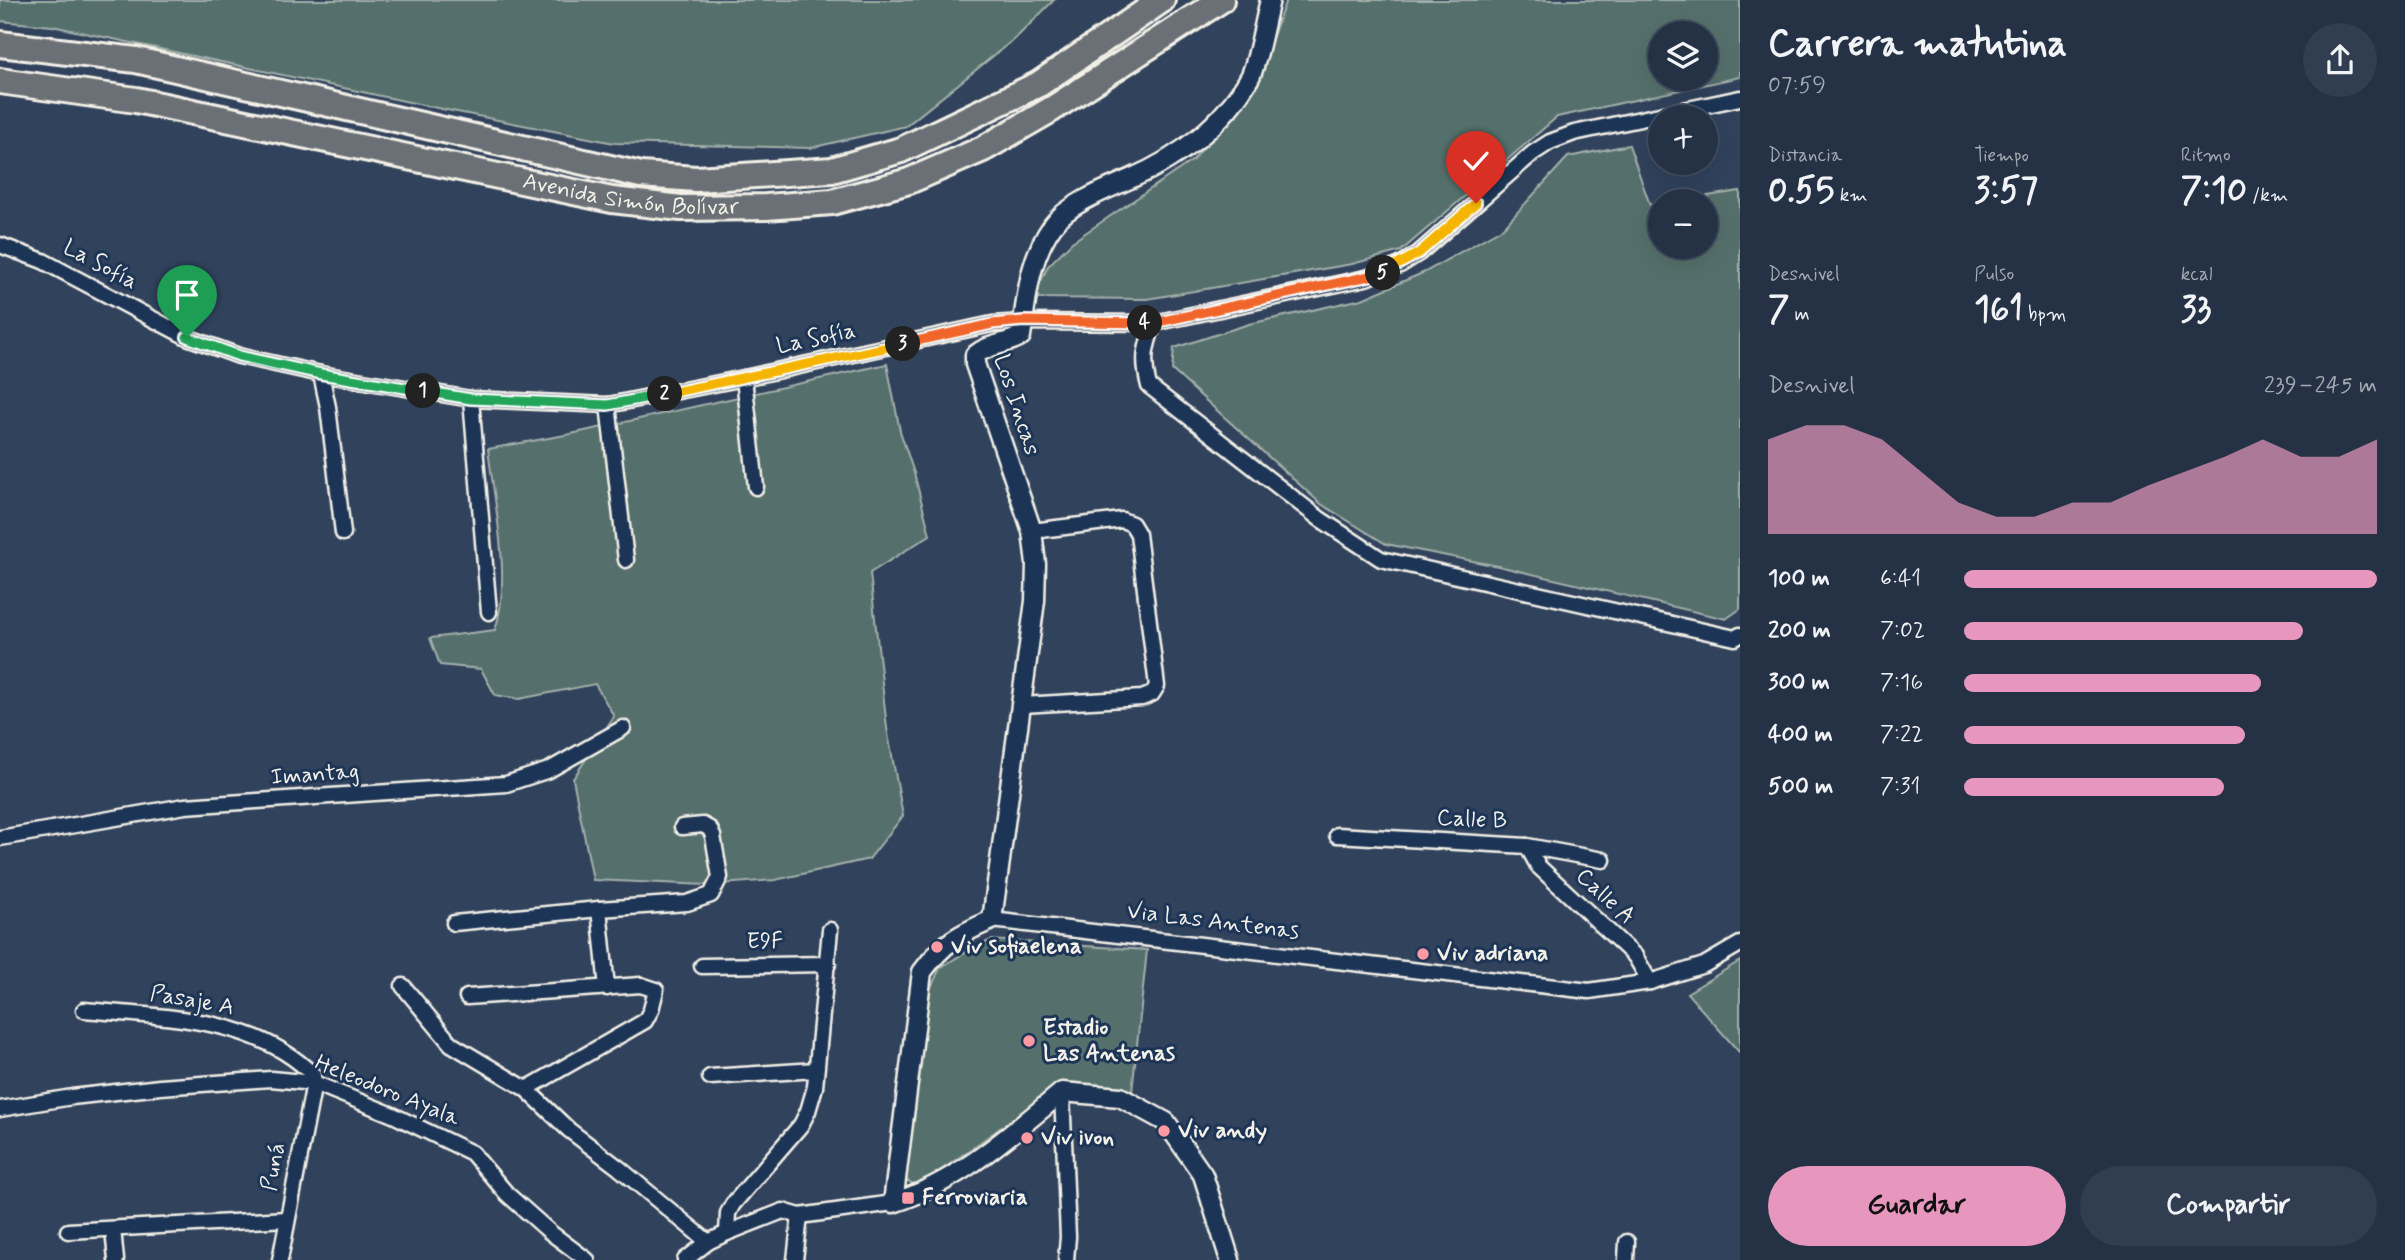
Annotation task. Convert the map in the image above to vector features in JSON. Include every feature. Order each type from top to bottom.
[{"type":"highway","name":"Avenida Simón Bolívar","points":[[0,44],[136,60],[641,175],[696,179],[832,170],[901,150],[1039,84],[1162,0]]},
{"type":"highway","name":"Avenida Simón Bolívar","points":[[0,81],[136,100],[612,200],[681,208],[766,207],[832,202],[871,192],[909,181],[983,149],[1052,109],[1222,0]]},
{"type":"street","points":[[1023,321],[1029,277],[1037,250],[1055,222],[1090,196],[1148,172],[1184,150],[1220,118],[1251,76],[1270,0]]},
{"type":"street","name":"La Sofía","points":[[0,245],[43,261],[187,337],[239,356],[321,374],[471,399],[608,405],[992,324],[1023,321],[1154,323],[1383,273],[1419,253],[1533,153],[1550,142],[1574,133],[1740,98]]},
{"type":"street","name":"Los Incas","points":[[992,920],[1022,705],[1037,564],[1032,531],[975,364],[975,355],[982,349],[1012,341],[1021,335],[1023,321]]},
{"type":"street","points":[[1154,323],[1143,361],[1149,386],[1320,519],[1381,559],[1735,638],[1740,635]]},
{"type":"street","points":[[321,374],[328,407],[343,533]]},
{"type":"street","points":[[744,378],[756,487]]},
{"type":"street","points":[[471,399],[489,612]]},
{"type":"street","points":[[608,405],[626,560]]},
{"type":"street","points":[[1022,705],[1142,698],[1152,694],[1157,686],[1138,534],[1132,524],[1122,520],[1032,531]]},
{"type":"street","name":"Imantag","points":[[0,838],[185,806],[506,784],[550,771],[623,728]]},
{"type":"street","points":[[454,923],[687,903],[712,895],[720,877],[710,829],[703,825],[682,827]]},
{"type":"street","name":"Calle B","points":[[1337,835],[1527,846],[1603,860]]},
{"type":"street","name":"Calle A","points":[[1527,846],[1538,866],[1635,956],[1650,982]]},
{"type":"street","points":[[599,909],[607,988]]},
{"type":"street","points":[[893,1203],[922,972],[937,951],[961,934],[992,920]]},
{"type":"street","name":"Via Las Antenas","points":[[992,920],[1589,991],[1650,982],[1704,965],[1740,944]]},
{"type":"street","points":[[727,1233],[728,1213],[733,1204],[806,1118],[815,1087],[830,930]]},
{"type":"street","name":"E9F","points":[[702,966],[828,964]]},
{"type":"street","points":[[467,997],[641,985],[656,990],[645,1021],[526,1089]]},
{"type":"street","points":[[403,986],[451,1044],[526,1089],[569,1130],[708,1242]]},
{"type":"street","name":"Pasaje A","points":[[84,1010],[166,1017],[234,1030],[299,1063],[313,1075],[314,1083]]},
{"type":"street","points":[[710,1077],[816,1070]]},
{"type":"street","name":"Heleodoro Ayala","points":[[0,1109],[160,1087],[271,1079],[314,1083],[393,1115],[472,1153],[507,1194],[587,1260]]},
{"type":"street","name":"Puná","points":[[280,1260],[314,1083]]},
{"type":"street","points":[[1062,1092],[1068,1237],[1066,1260]]},
{"type":"street","points":[[685,1260],[708,1242],[783,1211],[800,1216],[893,1203],[927,1191],[978,1161],[1062,1092],[1120,1097],[1166,1122],[1203,1175],[1230,1260]]},
{"type":"street","points":[[795,1260],[800,1216]]},
{"type":"street","points":[[68,1231],[287,1219]]},
{"type":"street","points":[[113,1229],[116,1260]]},
{"type":"street","points":[[1626,1260],[1627,1242]]},
{"type":"green space","points":[[0,0],[1054,0],[1018,36],[906,126],[810,148],[614,143],[52,26],[0,21]]},
{"type":"green space","points":[[1286,0],[1740,0],[1740,77],[1718,82],[1718,21],[1648,21],[1648,91],[1676,91],[1557,117],[1401,251],[1352,264],[1147,299],[1033,298],[1048,266],[1072,242],[1193,160],[1254,88]]},
{"type":"green space","points":[[1629,145],[1648,199],[1648,259],[1718,259],[1718,194],[1740,191],[1740,609],[1726,619],[1498,566],[1386,544],[1321,504],[1172,370],[1174,348],[1249,324],[1362,299],[1425,272],[1503,228],[1568,157]]},
{"type":"green space","points":[[887,364],[900,431],[930,535],[870,573],[887,728],[903,816],[869,859],[775,880],[707,885],[593,880],[573,779],[614,716],[595,684],[519,699],[495,695],[481,669],[440,665],[430,638],[495,630],[500,611],[502,565],[488,449],[571,434]]},
{"type":"green space","name":"Estadio Las Antenas","points":[[991,940],[1147,950],[1132,1092],[1104,1088],[1038,1101],[936,1174],[915,1185],[904,1179],[927,996],[940,968]]},
{"type":"green space","points":[[1740,961],[1740,1053],[1687,993]]},
{"type":"place","name":"Viv sofiaelena","points":[[937,947]]},
{"type":"place","name":"Viv adriana","points":[[1423,954]]},
{"type":"place","name":"Estadio Las Antenas","points":[[1029,1041]]},
{"type":"place","name":"Viv andy","points":[[1164,1131]]},
{"type":"place","name":"Viv ivon","points":[[1027,1138]]},
{"type":"place","name":"Ferroviaria","points":[[908,1198]]},
{"type":"route","points":[[187,337],[239,356],[321,374],[471,399],[608,405],[992,324],[1023,321],[1154,323],[1366,278],[1383,273],[1419,253],[1476,203]]}]
